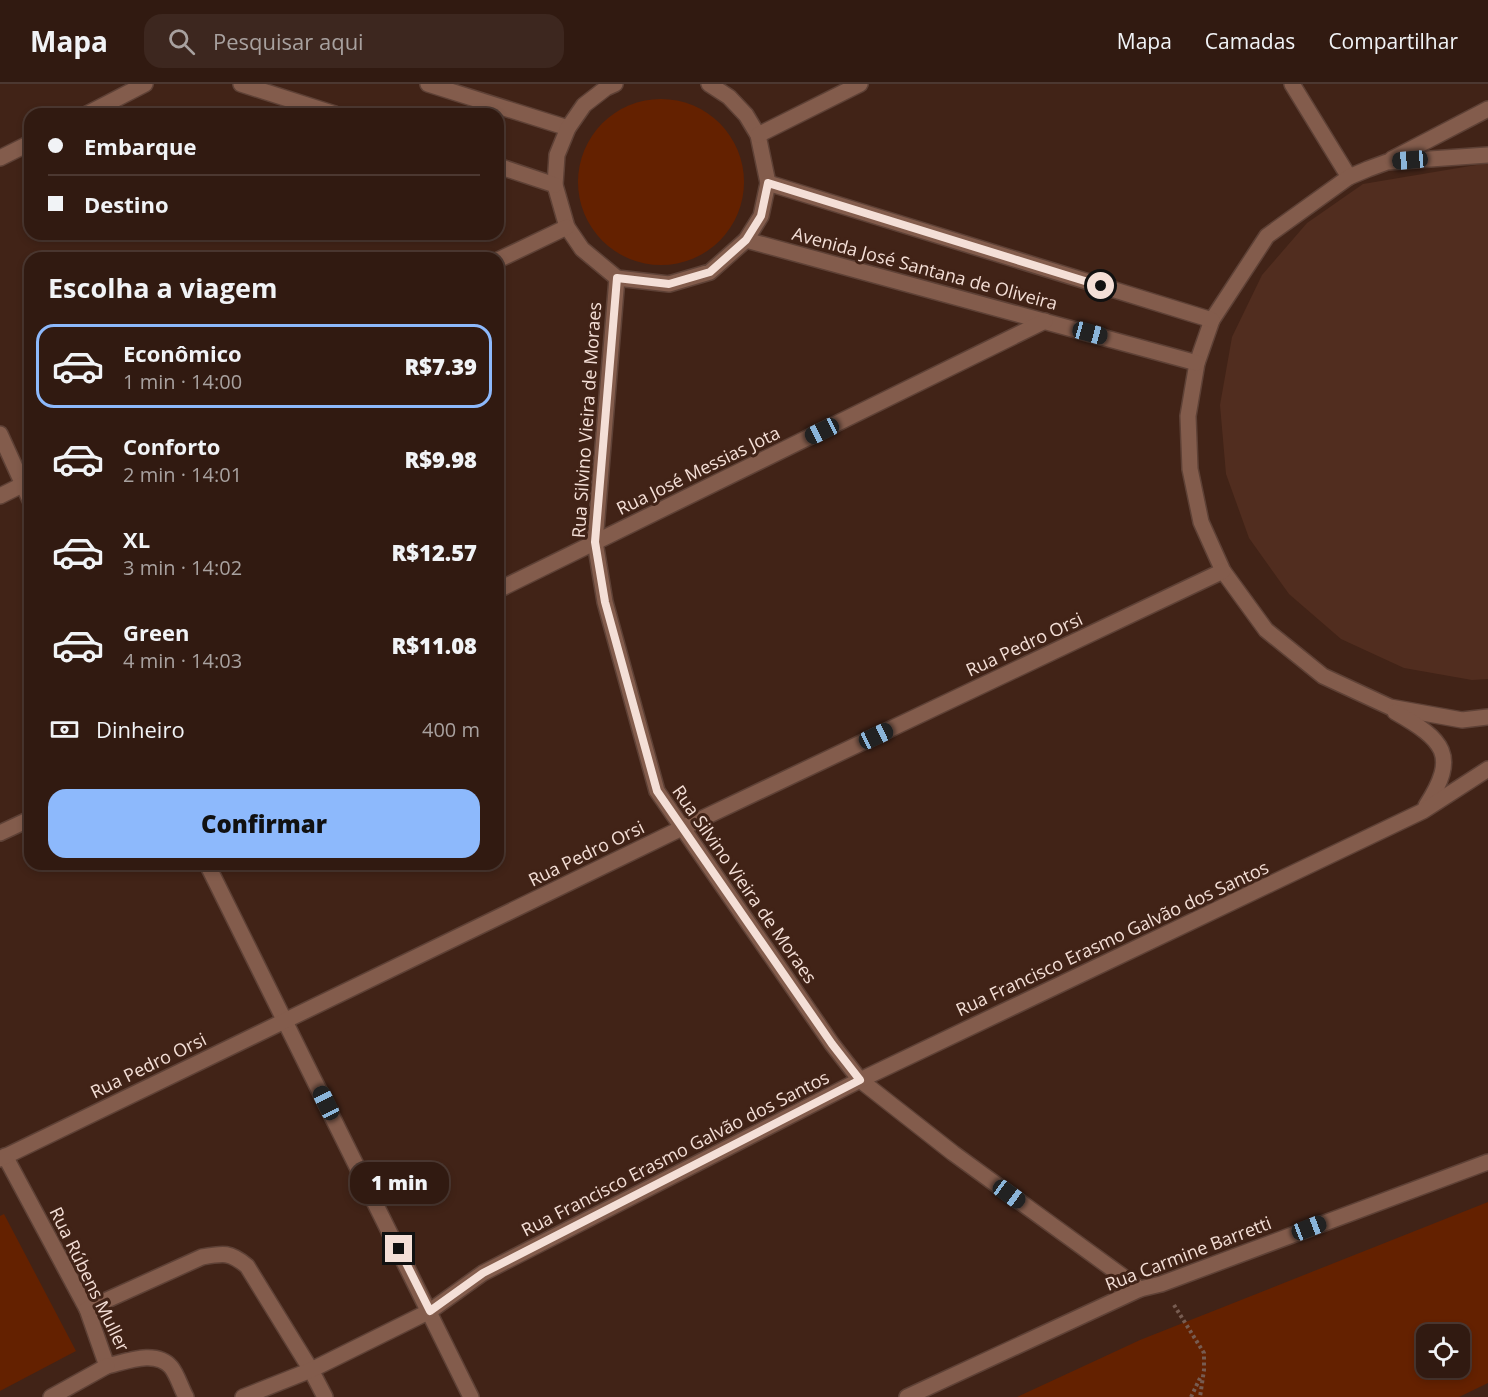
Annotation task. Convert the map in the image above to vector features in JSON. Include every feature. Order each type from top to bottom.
[{"type":"street","points":[[99,108],[145,84]]},
{"type":"street","points":[[241,84],[315,108]]},
{"type":"street","points":[[428,84],[568,128]]},
{"type":"street","points":[[615,84],[584,105],[568,128],[557,155],[555,184],[567,227],[582,249],[617,278],[669,284],[710,272],[746,240],[761,216],[768,183],[758,135],[746,115],[729,97],[709,84]]},
{"type":"street","points":[[758,135],[860,84]]},
{"type":"street","points":[[1292,84],[1349,177]]},
{"type":"street","points":[[1488,109],[1387,162],[1349,177],[1267,236],[1212,320],[1197,363],[1188,416],[1190,469],[1202,522],[1223,571],[1266,630],[1323,676],[1390,707],[1462,720],[1488,717]]},
{"type":"street","points":[[0,158],[24,146]]},
{"type":"street","points":[[1387,162],[1488,154]]},
{"type":"street","points":[[504,168],[555,184]]},
{"type":"street","name":"Avenida José Santana de Oliveira","points":[[768,183],[1212,320]]},
{"type":"street","points":[[504,257],[567,227]]},
{"type":"street","name":"Avenida José Santana de Oliveira","points":[[746,240],[1197,363]]},
{"type":"street","name":"Rua Silvino Vieira de Moraes","points":[[617,278],[595,542],[605,602],[657,791],[832,1044],[860,1080],[953,1153],[1140,1289]]},
{"type":"street","name":"Rua José Messias Jota","points":[[504,587],[1045,321]]},
{"type":"street","points":[[0,434],[24,479]]},
{"type":"street","points":[[0,496],[24,484]]},
{"type":"street","name":"Rua Pedro Orsi","points":[[2,1157],[682,828],[1223,571]]},
{"type":"street","points":[[1377,701],[1421,729],[1439,744],[1445,756],[1444,775],[1423,812]]},
{"type":"street","name":"Rua Francisco Erasmo Galvão dos Santos","points":[[243,1397],[311,1370],[430,1311],[483,1273],[860,1080],[1423,812],[1488,769]]},
{"type":"street","points":[[0,834],[24,822]]},
{"type":"street","points":[[210,870],[471,1397]]},
{"type":"street","name":"Rua Rúbens Muller","points":[[2,1157],[87,1309],[106,1366],[150,1358],[162,1360],[171,1367],[186,1397]]},
{"type":"street","name":"Rua Carmine Barretti","points":[[908,1397],[1140,1289],[1161,1284],[1488,1162]]},
{"type":"street","points":[[87,1309],[202,1257],[217,1254],[234,1256],[248,1266],[325,1397]]},
{"type":"street","points":[[51,1397],[106,1366]]},
{"type":"path","points":[[1161,1284],[1204,1353],[1200,1397]]},
{"type":"path","points":[[1191,1397],[1204,1370]]},
{"type":"shaded area","points":[[661,99],[677,100],[693,105],[720,123],[738,150],[743,166],[743,198],[738,214],[720,241],[693,259],[677,264],[661,265],[645,264],[629,259],[602,241],[584,214],[579,198],[578,182],[579,166],[584,150],[602,123],[629,105],[645,100]]},
{"type":"shaded area","points":[[1488,163],[1488,679],[1472,680],[1404,668],[1341,639],[1289,594],[1249,538],[1226,474],[1220,405],[1232,337],[1262,275],[1307,223],[1363,184]]},
{"type":"shaded area","points":[[1488,1202],[1488,1383],[1459,1397],[1017,1397],[1140,1340]]},
{"type":"shaded area","points":[[4,1214],[76,1351],[0,1391],[0,1216]]},
{"type":"route","points":[[399,1249],[430,1311],[483,1273],[860,1080],[832,1044],[657,791],[605,602],[595,542],[617,278],[669,284],[710,272],[746,240],[761,216],[768,183],[1101,286]]}]
